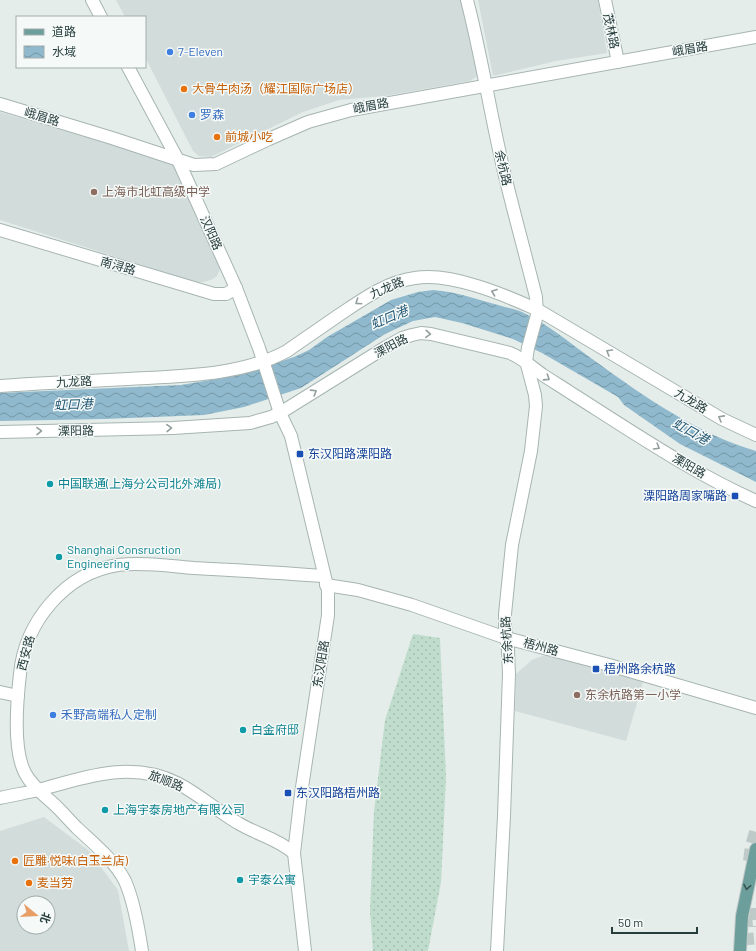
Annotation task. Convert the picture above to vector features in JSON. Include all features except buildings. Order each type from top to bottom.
[{"type":"main road","points":[[740,951],[742,916],[756,850]]},
{"type":"street","points":[[92,0],[100,16]]},
{"type":"street","name":"余杭路","points":[[467,0],[475,31],[485,86],[505,176],[536,297],[537,315]]},
{"type":"street","name":"茂林路","points":[[605,0],[618,62]]},
{"type":"street","name":"峨眉路","points":[[0,104],[194,165],[216,164],[269,139],[328,116],[375,105],[756,37]]},
{"type":"street","name":"汉阳路","points":[[129,68],[178,160],[236,288],[271,382]]},
{"type":"street","name":"南浔路","points":[[0,230],[214,294],[226,294],[236,288]]},
{"type":"street","name":"九龙路","points":[[0,386],[202,374],[265,364],[377,290],[401,281],[415,278],[441,278],[466,283],[506,297],[722,420],[756,435]]},
{"type":"street","name":"东余杭路","points":[[497,951],[509,674],[505,614],[509,565],[531,451],[536,406],[535,395],[526,361],[537,315]]},
{"type":"street","name":"溧阳路","points":[[0,432],[173,428],[258,421],[280,413],[402,338],[426,333],[448,337],[510,353],[526,361],[542,374],[645,440],[724,486],[756,501]]},
{"type":"street","name":"东汉阳路","points":[[271,382],[280,413],[291,436],[329,602],[301,794],[294,853],[305,951]]},
{"type":"street","name":"西安路","points":[[142,951],[134,911],[124,881],[109,859],[38,790],[25,773],[20,757],[18,741],[18,696],[20,671],[24,650],[30,633],[38,619],[47,608],[67,588],[98,571],[118,565],[138,564],[325,580]]},
{"type":"street","name":"梧州路","points":[[325,580],[412,605],[506,638],[609,665],[756,708]]},
{"type":"street","points":[[0,692],[18,696]]},
{"type":"street","name":"旅顺路","points":[[0,798],[38,790],[97,774],[131,771],[151,773],[177,782],[238,823],[285,845],[294,853]]},
{"type":"shaded area","points":[[116,0],[464,0],[483,70],[470,81],[385,96],[339,100],[303,112],[211,157],[199,156],[193,151],[146,59],[146,16],[124,16]]},
{"type":"shaded area","points":[[478,0],[598,0],[607,53],[556,61],[493,76]]},
{"type":"shaded area","name":"上海市北虹高级中学","points":[[0,112],[174,163],[220,262],[220,269],[217,276],[211,280],[198,283],[0,220]]},
{"type":"shaded area","name":"东余杭路第一小学","points":[[550,653],[644,679],[626,741],[515,711],[516,674],[532,660]]},
{"type":"shaded area","points":[[44,817],[88,850],[118,890],[129,951],[0,951],[0,831]]},
{"type":"green space","points":[[413,634],[440,638],[446,777],[441,882],[428,951],[373,951],[370,911],[374,812],[385,720]]},
{"type":"water","name":"虹口港","points":[[433,290],[458,294],[515,310],[534,318],[632,387],[672,413],[713,435],[756,451],[756,482],[680,444],[624,405],[618,397],[542,353],[513,339],[462,323],[435,317],[413,321],[385,334],[301,388],[244,407],[204,415],[0,421],[0,393],[181,385],[240,375],[294,357],[309,350],[327,337],[391,300],[418,292]]},
{"type":"tunnel","points":[[749,861],[751,846],[756,829]]},
{"type":"tunnel","points":[[756,908],[756,927]]},
{"type":"tunnel","points":[[746,915],[749,951]]},
{"type":"place","name":"7-Eleven","points":[[170,52]]},
{"type":"place","name":"大骨牛肉汤（耀江国际广场店）","points":[[184,89]]},
{"type":"place","name":"罗森","points":[[192,115]]},
{"type":"place","name":"前城小吃","points":[[217,137]]},
{"type":"place","name":"上海市北虹高级中学","points":[[94,192]]},
{"type":"place","name":"东汉阳路溧阳路","points":[[300,454]]},
{"type":"place","name":"中国联通(上海分公司北外滩局)","points":[[50,484]]},
{"type":"place","name":"溧阳路周家嘴路","points":[[735,496]]},
{"type":"place","name":"Shanghai Consruction Engineering","points":[[59,557]]},
{"type":"place","name":"梧州路余杭路","points":[[596,669]]},
{"type":"place","name":"东余杭路第一小学","points":[[577,695]]},
{"type":"place","name":"禾野高端私人定制","points":[[53,715]]},
{"type":"place","name":"白金府邸","points":[[243,730]]},
{"type":"place","name":"东汉阳路梧州路","points":[[288,793]]},
{"type":"place","name":"上海宇泰房地产有限公司","points":[[105,810]]},
{"type":"place","name":"匠雕·悦味(白玉兰店)","points":[[15,861]]},
{"type":"place","name":"宇泰公寓","points":[[240,880]]},
{"type":"place","name":"麦当劳","points":[[29,883]]}]
